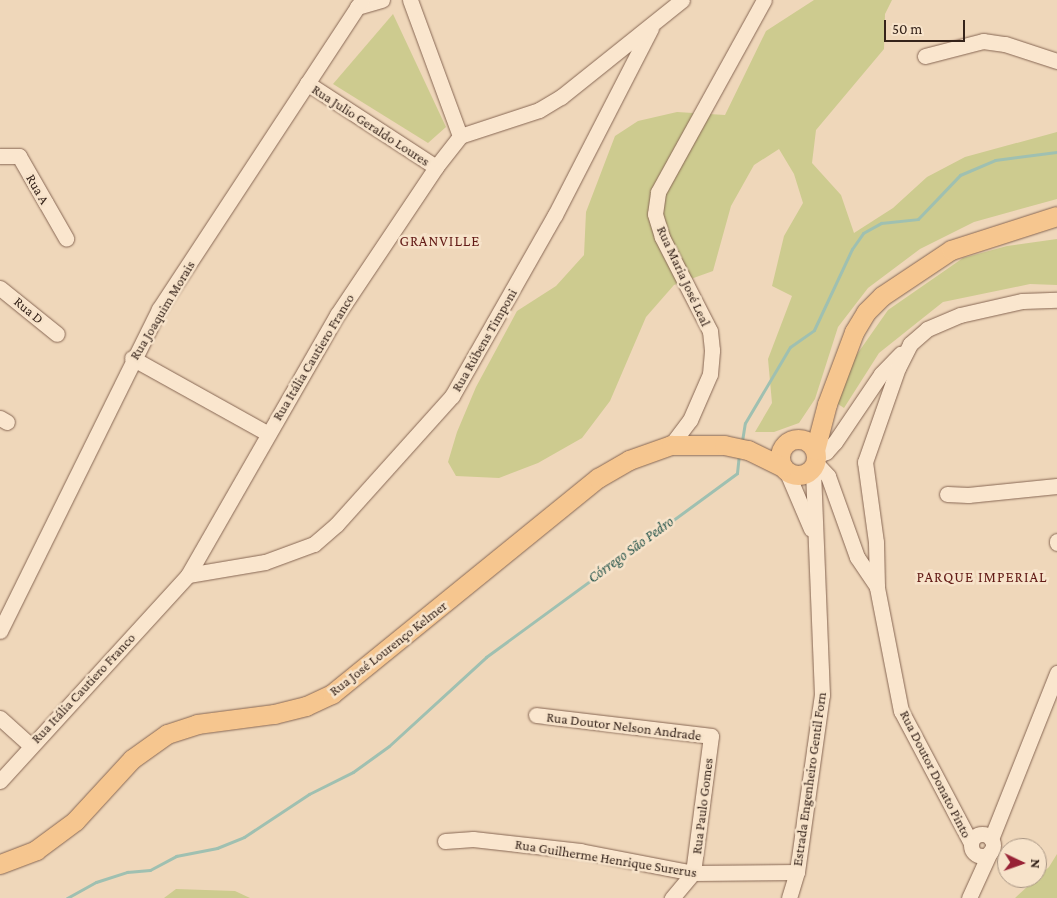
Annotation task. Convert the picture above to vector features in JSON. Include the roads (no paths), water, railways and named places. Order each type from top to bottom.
[{"type":"main road","name":"Estrada Engenheiro Gentil Forn","points":[[815,459],[827,404],[854,332],[866,312],[882,296],[951,250],[1057,216]]},
{"type":"main road","name":"Estrada Engenheiro Gentil Forn","points":[[790,442],[827,404]]},
{"type":"main road","points":[[790,442],[807,442],[815,459],[803,474],[784,468],[781,456],[790,442]]},
{"type":"main road","name":"Rua José Lourenço Kelmer","points":[[747,450],[790,442]]},
{"type":"main road","name":"Rua José Lourenço Kelmer","points":[[0,864],[36,850],[75,821],[132,759],[167,734],[197,724],[274,714],[306,706],[332,694],[598,478],[629,460],[671,445],[724,445],[747,450],[784,468]]},
{"type":"street","name":"Rua Joaquim Morais","points":[[0,631],[132,358],[159,309],[360,4],[382,0]]},
{"type":"street","points":[[410,0],[460,136],[538,110],[561,97],[682,0]]},
{"type":"street","name":"Rua Maria José Leal","points":[[671,445],[690,420],[710,374],[710,331],[662,237],[656,214],[658,192],[762,3]]},
{"type":"street","name":"Rua Rúbens Timponi","points":[[188,576],[265,562],[314,544],[337,524],[452,396],[555,215],[654,22]]},
{"type":"street","points":[[925,56],[983,41],[1005,44],[1057,61]]},
{"type":"street","name":"Rua Julio Geraldo Loures","points":[[307,83],[436,167]]},
{"type":"street","name":"Rua Itália Cautiero Franco","points":[[0,781],[30,745],[188,576],[208,544],[267,433],[337,315],[436,167],[460,136]]},
{"type":"street","name":"Rua A","points":[[0,156],[19,156],[66,238]]},
{"type":"street","name":"Rua D","points":[[0,288],[57,334]]},
{"type":"street","name":"Rua Doutor Donato Pinto","points":[[877,587],[857,557],[828,476],[815,459],[826,452],[835,442],[880,374],[927,329],[960,314],[1022,301],[1057,300]]},
{"type":"street","name":"Rua Doutor Donato Pinto","points":[[910,344],[881,411],[865,462],[876,542],[877,587],[901,711],[973,848]]},
{"type":"street","points":[[132,358],[267,433]]},
{"type":"street","points":[[690,420],[693,435],[702,445]]},
{"type":"street","name":"Estrada Engenheiro Gentil Forn","points":[[789,898],[797,872],[822,695],[815,540],[815,459]]},
{"type":"street","name":"Estrada Engenheiro Gentil Forn","points":[[784,468],[815,540]]},
{"type":"street","points":[[947,494],[968,496],[1057,486]]},
{"type":"street","points":[[208,544],[212,556],[225,570]]},
{"type":"street","points":[[970,896],[1057,673]]},
{"type":"street","name":"Rua Doutor Nelson Andrade","points":[[536,715],[711,736]]},
{"type":"street","points":[[0,718],[30,745]]},
{"type":"street","name":"Rua Paulo Gomes","points":[[672,898],[693,873],[711,736]]},
{"type":"street","points":[[970,896],[973,848],[980,834],[990,846]]},
{"type":"street","name":"Rua Guilherme Henrique Surerus","points":[[445,841],[473,839],[580,851],[693,873],[797,872]]},
{"type":"waterway","name":"Córrego São Pedro","points":[[742,441],[745,423],[790,347],[814,330],[852,249],[863,233],[881,223],[918,219],[960,175],[995,160],[1057,152]]},
{"type":"waterway","name":"Córrego São Pedro","points":[[67,898],[96,882],[127,872],[150,870],[176,856],[217,848],[244,837],[309,794],[353,772],[389,746],[486,657],[737,473],[739,455]]},
{"type":"district","name":"GRANVILLE","points":[[440,242]]},
{"type":"district","name":"PARQUE IMPERIAL","points":[[982,578]]}]
